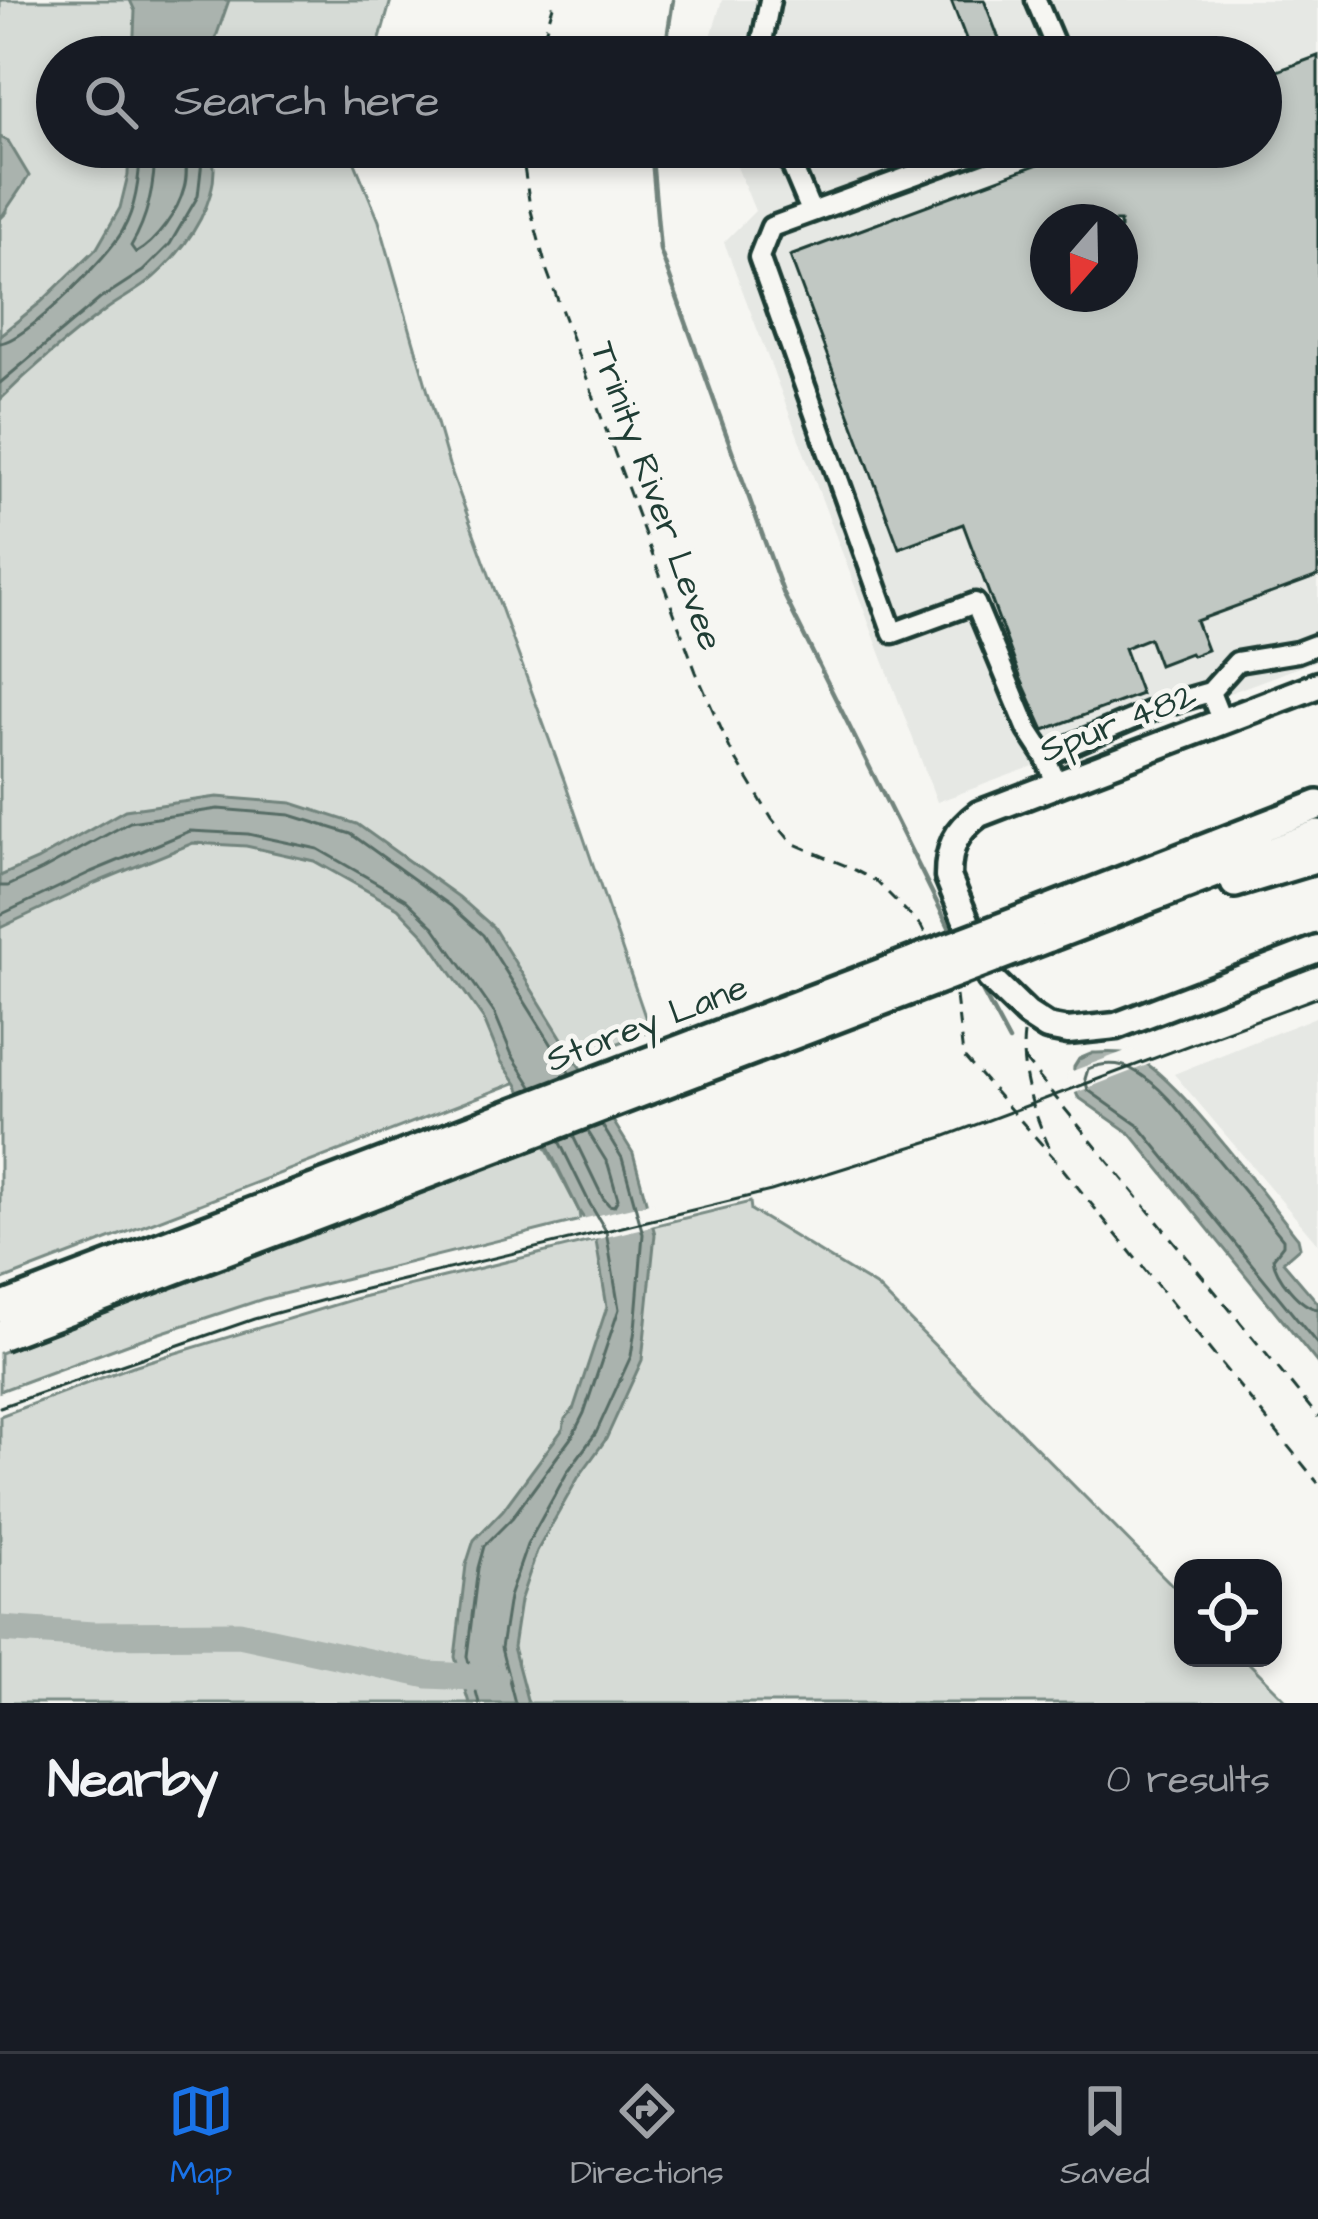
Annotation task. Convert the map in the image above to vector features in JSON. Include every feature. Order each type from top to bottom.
[{"type":"highway","name":"Storey Lane","points":[[0,1336],[1041,927],[1318,805]]},
{"type":"highway","name":"Storey Lane","points":[[0,1308],[1041,927],[1114,912],[1318,834]]},
{"type":"highway","points":[[1114,912],[1318,858]]},
{"type":"main road","name":"Spur 482","points":[[1027,1014],[990,978],[948,877],[953,840],[963,826],[979,814],[1318,685]]},
{"type":"main road","points":[[1027,1014],[1047,1027],[1068,1031],[1116,1026],[1318,949]]},
{"type":"lane","points":[[763,36],[770,0]]},
{"type":"lane","points":[[1036,0],[1051,36]]},
{"type":"lane","points":[[793,168],[811,211]]},
{"type":"lane","points":[[932,168],[771,227],[759,257],[893,633],[975,603],[1028,730],[1057,785]]},
{"type":"lane","points":[[1045,756],[1168,704],[1210,692],[1237,662],[1318,644]]},
{"type":"lane","points":[[1210,692],[1222,722]]},
{"type":"path","points":[[544,36],[555,0]]},
{"type":"path","name":"Trinity River Levee","points":[[524,168],[547,271],[695,672],[731,751],[792,843],[875,881],[921,926],[930,943]]},
{"type":"path","points":[[956,995],[963,1056],[1054,1158],[1318,1484]]},
{"type":"path","points":[[1027,1014],[1022,1052],[1035,1117],[1054,1158]]},
{"type":"path","points":[[1024,1059],[1318,1417]]},
{"type":"shaded area","points":[[0,0],[391,0],[381,36],[36,36],[36,168],[357,168],[379,221],[449,465],[650,1031],[0,1281],[0,219],[7,212],[8,141],[0,137]]},
{"type":"shaded area","points":[[722,0],[1318,0],[1318,660],[937,802],[724,242],[755,211],[738,168],[1282,168],[1282,36],[711,36]]},
{"type":"shaded area","points":[[1318,1016],[1318,1244],[1174,1074]]},
{"type":"shaded area","points":[[545,1146],[580,1220],[263,1299],[0,1391],[0,1353]]},
{"type":"shaded area","points":[[750,1202],[751,1210],[877,1287],[1174,1587],[1174,1667],[1253,1667],[1289,1703],[0,1703],[0,1416],[133,1366],[354,1299]]},
{"type":"water","points":[[130,0],[229,0],[216,36],[134,36],[135,11]]},
{"type":"water","points":[[0,137],[8,141],[29,176],[0,219]]},
{"type":"water","points":[[128,168],[214,168],[208,201],[179,251],[154,277],[79,330],[0,400],[0,335],[97,248],[120,208]]},
{"type":"water","points":[[217,797],[292,803],[357,824],[459,897],[493,927],[633,1153],[655,1234],[642,1360],[606,1439],[537,1551],[520,1601],[513,1647],[528,1703],[469,1703],[455,1657],[466,1565],[474,1540],[503,1510],[563,1429],[607,1307],[595,1235],[501,1061],[484,1020],[425,936],[398,908],[314,861],[246,846],[193,843],[0,928],[0,876],[125,810]]},
{"type":"water","points":[[1093,1053],[1131,1055],[1171,1084],[1298,1238],[1300,1247],[1283,1262],[1318,1303],[1318,1364],[1131,1134],[1078,1097],[1074,1067]]},
{"type":"pier","points":[[1131,1049],[1155,1062],[1070,1095],[1067,1073]]},
{"type":"pier","points":[[653,1202],[659,1224],[590,1241],[578,1220]]},
{"type":"building","points":[[951,0],[984,0],[998,36],[965,36]]},
{"type":"building","points":[[1318,56],[1318,576],[1196,621],[1207,650],[1192,656],[1159,665],[1149,638],[1124,648],[1141,694],[1044,730],[963,524],[899,548],[790,256],[1027,168],[1282,168],[1282,69]]},
{"type":"waterway","points":[[667,36],[673,0]]},
{"type":"waterway","points":[[653,168],[660,250],[784,595],[954,937]]},
{"type":"waterway","points":[[973,974],[1009,1041]]},
{"type":"waterway","points":[[0,1629],[93,1635],[239,1634],[428,1675],[495,1678]]},
{"type":"tram line","points":[[0,1407],[254,1319],[771,1191],[943,1137],[1318,997]]}]
